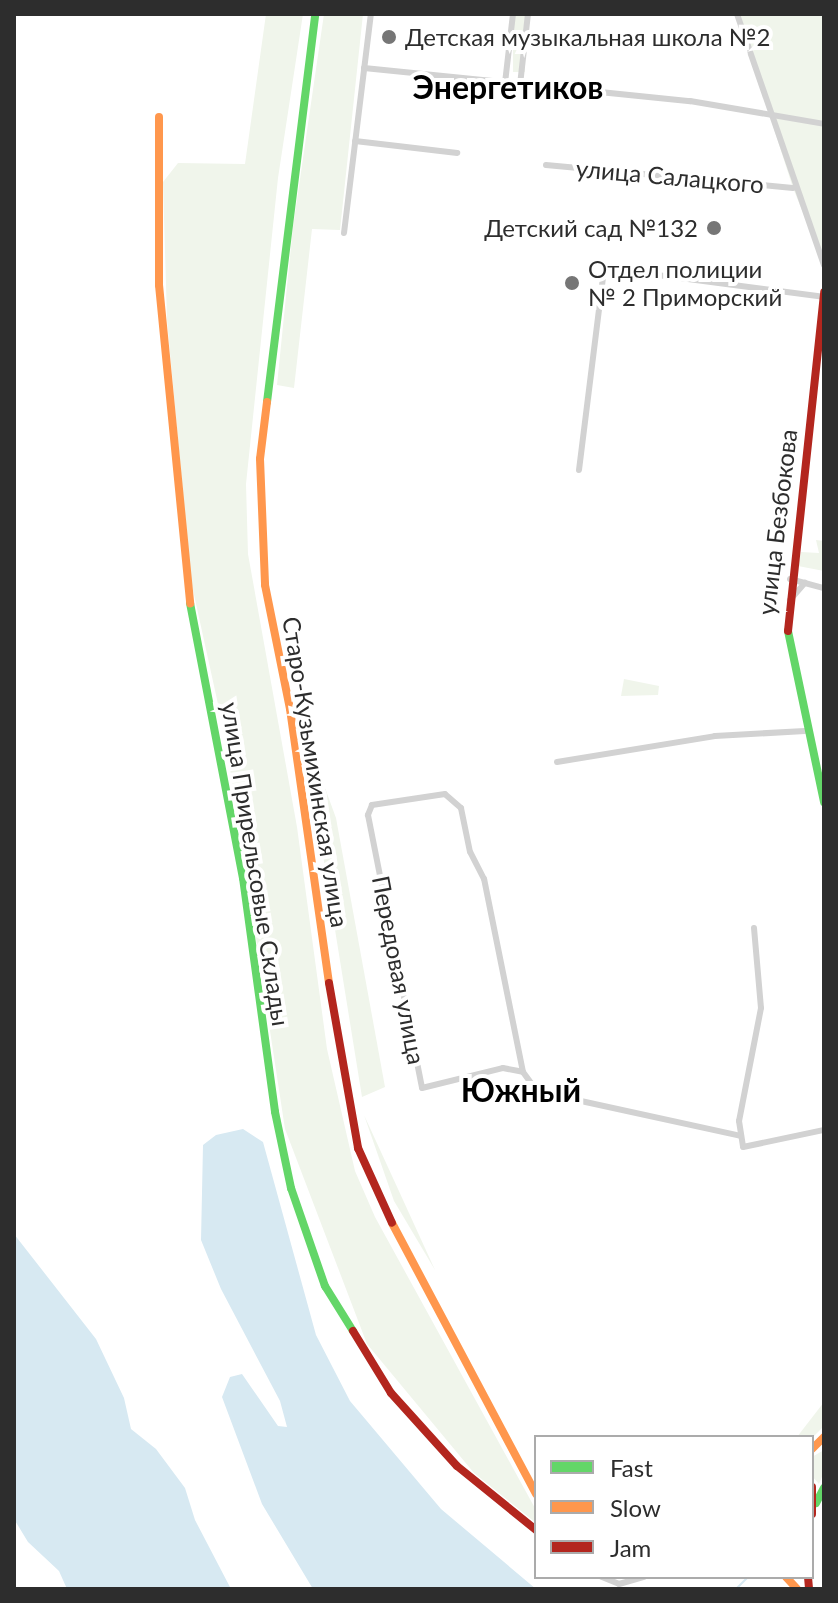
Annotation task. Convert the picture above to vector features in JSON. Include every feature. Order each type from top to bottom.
[{"type":"street","name":"Старо-Кузьмихинская улица","points":[[315,14],[260,460],[265,585],[290,709],[336,1039],[358,1148],[373,1186],[534,1490]]},
{"type":"street","points":[[344,233],[371,14]]},
{"type":"street","points":[[505,83],[513,14]]},
{"type":"street","points":[[520,85],[528,14]]},
{"type":"street","points":[[737,14],[793,188],[824,265]]},
{"type":"street","points":[[364,68],[769,114],[824,124]]},
{"type":"street","name":"улица Прирельсовые Склады","points":[[159,117],[159,285],[185,576],[243,878],[275,1112],[291,1188],[325,1286],[391,1393],[457,1466],[534,1528]]},
{"type":"street","points":[[355,141],[457,153]]},
{"type":"street","name":"улица Салацкого","points":[[546,165],[793,188]]},
{"type":"street","points":[[579,470],[604,268],[824,294]]},
{"type":"street","name":"улица Безбокова","points":[[824,294],[785,610],[805,731],[824,802]]},
{"type":"street","points":[[790,579],[824,588]]},
{"type":"street","points":[[785,610],[805,583]]},
{"type":"street","points":[[557,762],[715,736],[805,731]]},
{"type":"street","name":"Передовая улица","points":[[445,794],[456,799],[470,852],[484,879],[523,1072],[503,1068],[422,1088],[368,815],[372,805],[445,794]]},
{"type":"street","points":[[754,928],[761,1008],[739,1121],[743,1147],[824,1130]]},
{"type":"street","points":[[523,1072],[546,1092],[741,1136]]},
{"type":"street","points":[[814,1508],[824,1488]]},
{"type":"street","points":[[609,1579],[627,1584],[639,1579]]},
{"type":"shaded area","points":[[266,14],[303,14],[278,178],[246,484],[248,554],[297,827],[327,1049],[355,1171],[375,1217],[534,1506],[534,1521],[474,1473],[367,1344],[285,1129],[225,736],[191,581],[167,320],[163,182],[178,163],[245,164]]},
{"type":"shaded area","points":[[324,14],[363,14],[340,230],[312,229],[294,388],[277,385],[293,227]]},
{"type":"shaded area","points":[[513,14],[525,14],[525,72],[513,72]]},
{"type":"shaded area","points":[[737,14],[824,14],[824,265],[793,188]]},
{"type":"shaded area","points":[[816,540],[824,541],[824,571],[798,566],[801,552],[819,553]]},
{"type":"shaded area","points":[[624,679],[659,686],[658,695],[621,696]]},
{"type":"shaded area","points":[[302,725],[336,818],[385,1087],[362,1097]]},
{"type":"shaded area","points":[[364,1115],[398,1189],[435,1270],[394,1201]]},
{"type":"shaded area","points":[[243,1129],[263,1142],[316,1335],[350,1401],[441,1509],[536,1589],[313,1589],[262,1504],[222,1397],[230,1377],[242,1374],[278,1426],[287,1427],[280,1401],[221,1289],[201,1240],[203,1145],[216,1135]]},
{"type":"shaded area","points":[[14,1234],[96,1339],[124,1398],[131,1429],[156,1449],[185,1488],[195,1520],[231,1589],[67,1589],[59,1571],[28,1542],[14,1519]]},
{"type":"shaded area","points":[[824,1402],[824,1426],[814,1436],[799,1435]]},
{"type":"shaded area","points":[[824,1450],[824,1472],[819,1484],[814,1478],[814,1456]]},
{"type":"waterway","points":[[736,1589],[746,1579]]},
{"type":"traffic: fast","points":[[267,402],[315,14]]},
{"type":"traffic: fast","points":[[190,603],[243,878],[275,1112],[291,1188],[325,1286],[353,1331]]},
{"type":"traffic: fast","points":[[788,631],[824,802]]},
{"type":"traffic: fast","points":[[816,1503],[824,1488]]},
{"type":"traffic: slow","points":[[159,117],[159,285],[190,603]]},
{"type":"traffic: slow","points":[[267,402],[260,459],[265,585],[290,709],[329,983]]},
{"type":"traffic: slow","points":[[392,1223],[534,1490]]},
{"type":"traffic: slow","points":[[814,1447],[824,1437]]},
{"type":"traffic: slow","points":[[788,1579],[797,1589]]},
{"type":"traffic: jam","points":[[788,631],[824,292]]},
{"type":"traffic: jam","points":[[329,983],[358,1148],[392,1223]]},
{"type":"traffic: jam","points":[[353,1331],[391,1393],[457,1466],[534,1528]]},
{"type":"traffic: jam","points":[[808,1579],[809,1589]]},
{"type":"place","name":"Детская музыкальная школа №2","points":[[389,37]]},
{"type":"place","name":"Детский сад №132","points":[[714,228]]},
{"type":"place","name":"Отдел полиции № 2 Приморский","points":[[572,283]]},
{"type":"district","name":"Энергетиков","points":[[508,87]]},
{"type":"district","name":"Южный","points":[[521,1090]]}]
